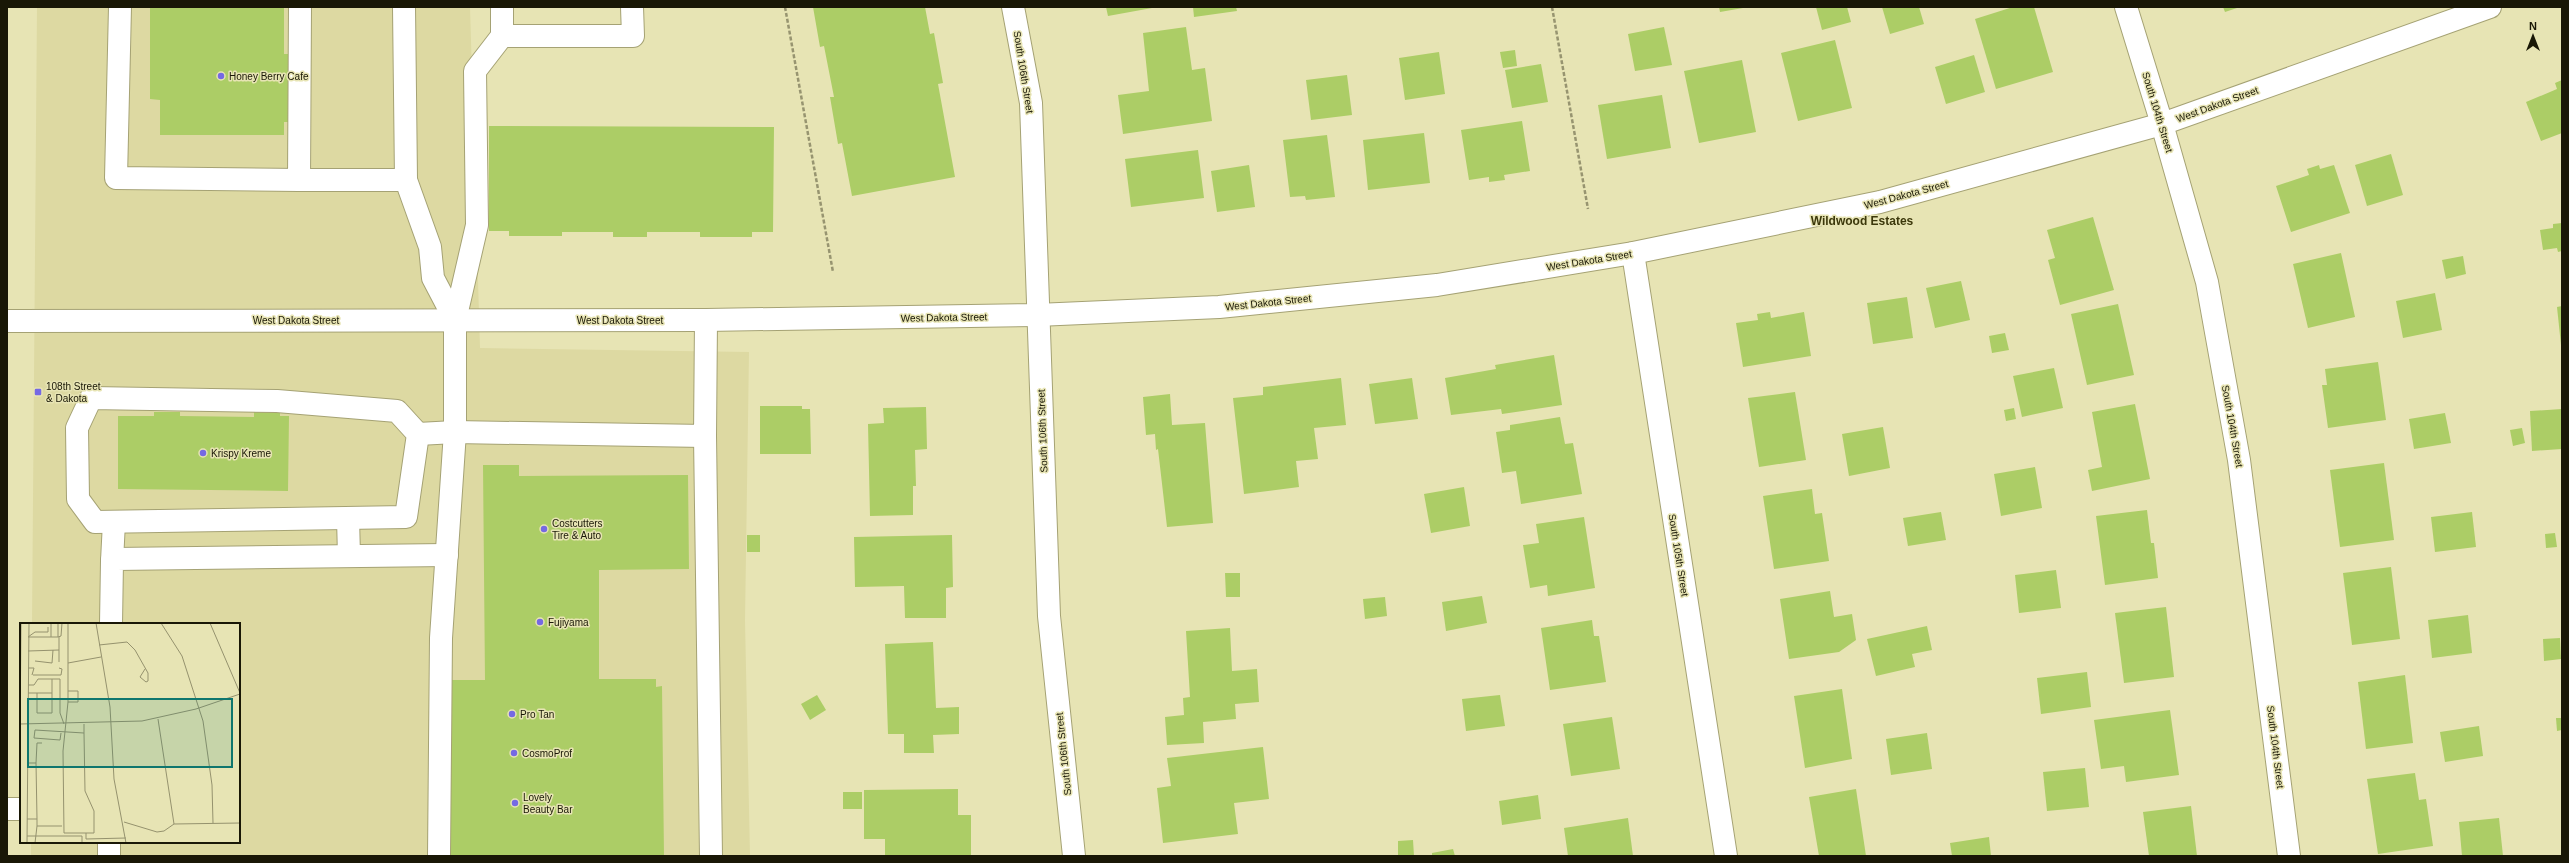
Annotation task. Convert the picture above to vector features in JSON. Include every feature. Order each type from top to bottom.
[{"type":"street","points":[[120,7],[116,178],[406,180]]},
{"type":"street","points":[[299,180],[300,7]]},
{"type":"street","points":[[404,7],[406,180],[430,247],[434,278],[455,320]]},
{"type":"street","points":[[439,856],[441,653],[455,432],[455,320],[477,225],[474,72],[502,36],[502,7]]},
{"type":"street","points":[[502,36],[633,36],[632,7]]},
{"type":"street","name":"South 106th Street","points":[[1013,7],[1031,103],[1037,315],[1049,616],[1074,856]]},
{"type":"street","name":"South 104th Street","points":[[2126,7],[2162,124],[2207,282],[2238,453],[2290,856]]},
{"type":"street","name":"West Dakota Street","points":[[7,321],[706,320],[1037,315],[1219,307],[1437,285],[1633,253],[1880,202],[2162,124],[2490,7]]},
{"type":"street","name":"South 105th Street","points":[[1633,253],[1726,856]]},
{"type":"street","points":[[706,320],[705,436],[711,856]]},
{"type":"street","points":[[418,434],[406,517],[95,522],[78,498],[77,428],[91,398],[277,401],[396,411],[418,434],[455,432],[705,436]]},
{"type":"street","points":[[348,518],[349,556]]},
{"type":"street","points":[[111,623],[114,522]]},
{"type":"street","points":[[112,561],[447,555]]},
{"type":"street","points":[[7,809],[20,809]]},
{"type":"street","points":[[109,843],[110,856]]},
{"type":"path","points":[[785,7],[833,272]]},
{"type":"path","points":[[1552,7],[1588,209]]},
{"type":"shaded area","points":[[37,7],[470,7],[480,348],[749,352],[745,621],[750,856],[31,856],[31,843],[240,843],[240,623],[32,623]]},
{"type":"building","name":"Honey Berry Cafe","points":[[150,7],[284,7],[284,54],[292,54],[291,122],[284,122],[284,135],[160,135],[160,100],[150,99]]},
{"type":"building","points":[[813,7],[925,7],[930,34],[934,33],[943,83],[938,84],[955,177],[852,196],[842,143],[838,144],[830,97],[834,97],[824,46],[820,47]]},
{"type":"building","points":[[1106,7],[1152,7],[1152,8],[1108,16]]},
{"type":"building","points":[[1193,7],[1236,7],[1237,11],[1194,17]]},
{"type":"building","points":[[1719,7],[1743,7],[1743,8],[1720,12]]},
{"type":"building","points":[[1816,7],[1847,7],[1851,22],[1822,30]]},
{"type":"building","points":[[1882,7],[1919,7],[1924,24],[1890,34]]},
{"type":"building","points":[[2013,7],[2034,7],[2053,72],[1996,89],[1975,19]]},
{"type":"building","points":[[2223,7],[2240,7],[2225,12]]},
{"type":"building","points":[[1186,27],[1192,70],[1205,68],[1212,121],[1123,134],[1118,95],[1149,91],[1143,33]]},
{"type":"building","points":[[1664,27],[1672,65],[1635,71],[1628,34]]},
{"type":"building","points":[[1835,40],[1852,108],[1798,121],[1781,53]]},
{"type":"building","points":[[1515,50],[1517,66],[1503,68],[1500,52]]},
{"type":"building","points":[[1439,52],[1445,94],[1405,100],[1399,58]]},
{"type":"building","points":[[1974,55],[1985,92],[1946,104],[1935,67]]},
{"type":"building","points":[[1742,60],[1756,132],[1699,143],[1684,71]]},
{"type":"building","points":[[1541,64],[1548,102],[1512,108],[1505,70]]},
{"type":"building","points":[[1347,75],[1352,115],[1311,120],[1306,80]]},
{"type":"building","points":[[2562,80],[2562,133],[2541,141],[2526,102],[2557,89],[2555,83]]},
{"type":"building","points":[[1662,95],[1671,148],[1607,159],[1598,105]]},
{"type":"building","points":[[1522,121],[1530,171],[1504,175],[1505,180],[1489,182],[1489,177],[1469,180],[1461,130]]},
{"type":"building","points":[[489,126],[774,127],[773,232],[752,232],[752,237],[700,237],[700,232],[647,232],[647,237],[613,237],[613,232],[562,232],[562,236],[509,236],[509,231],[489,231]]},
{"type":"building","points":[[1424,133],[1430,183],[1368,190],[1363,140]]},
{"type":"building","points":[[1327,135],[1335,197],[1306,200],[1305,196],[1290,197],[1283,140]]},
{"type":"building","points":[[1198,150],[1204,198],[1131,207],[1125,159]]},
{"type":"building","points":[[2391,154],[2403,195],[2367,206],[2355,165]]},
{"type":"building","points":[[1249,165],[1255,207],[1217,212],[1211,171]]},
{"type":"building","points":[[2319,165],[2320,169],[2334,165],[2350,213],[2291,232],[2276,186],[2309,175],[2307,169]]},
{"type":"building","points":[[2093,217],[2114,290],[2060,305],[2048,260],[2055,258],[2047,230]]},
{"type":"building","points":[[2562,223],[2562,251],[2558,252],[2557,248],[2543,250],[2540,230],[2553,228],[2553,224]]},
{"type":"building","points":[[2341,253],[2355,317],[2308,328],[2293,264]]},
{"type":"building","points":[[2463,256],[2466,274],[2446,279],[2442,260]]},
{"type":"building","points":[[1961,281],[1970,320],[1935,328],[1926,288]]},
{"type":"building","points":[[2435,293],[2442,330],[2403,338],[2396,301]]},
{"type":"building","points":[[1907,297],[1913,338],[1873,344],[1867,303]]},
{"type":"building","points":[[2118,304],[2134,375],[2087,385],[2071,314]]},
{"type":"building","points":[[2562,306],[2562,345],[2561,345],[2557,307]]},
{"type":"building","points":[[1770,312],[1771,318],[1804,312],[1811,356],[1743,367],[1736,323],[1758,320],[1757,314]]},
{"type":"building","points":[[2005,333],[2009,350],[1992,353],[1989,336]]},
{"type":"building","points":[[1554,355],[1562,405],[1502,414],[1501,409],[1451,415],[1445,378],[1496,369],[1495,365]]},
{"type":"building","points":[[2378,362],[2386,420],[2328,428],[2322,385],[2327,385],[2325,369]]},
{"type":"building","points":[[2054,368],[2063,408],[2022,417],[2013,376]]},
{"type":"building","points":[[1341,378],[1346,425],[1314,428],[1318,459],[1296,461],[1299,487],[1244,494],[1233,398],[1263,395],[1263,387]]},
{"type":"building","points":[[1412,378],[1418,419],[1375,424],[1369,384]]},
{"type":"building","points":[[1795,392],[1806,460],[1759,467],[1748,398]]},
{"type":"building","points":[[1170,394],[1172,425],[1205,423],[1213,523],[1167,527],[1158,449],[1156,450],[1155,434],[1146,435],[1143,397]]},
{"type":"building","points":[[2135,404],[2150,479],[2092,491],[2088,470],[2102,467],[2092,412]]},
{"type":"building","points":[[760,406],[802,406],[802,409],[810,409],[811,454],[760,454]]},
{"type":"building","points":[[926,407],[927,449],[915,450],[916,486],[913,486],[913,515],[870,516],[868,424],[884,423],[883,408]]},
{"type":"building","points":[[2014,408],[2016,419],[2006,421],[2004,410]]},
{"type":"building","points":[[2562,409],[2562,449],[2532,451],[2530,411]]},
{"type":"building","name":"Krispy Kreme","points":[[154,412],[180,412],[180,416],[254,417],[254,412],[280,413],[280,416],[289,416],[288,491],[118,489],[118,416],[154,416]]},
{"type":"building","points":[[2445,413],[2451,443],[2414,449],[2409,419]]},
{"type":"building","points":[[1560,417],[1565,444],[1573,443],[1582,494],[1521,504],[1516,471],[1502,473],[1496,432],[1510,430],[1510,425]]},
{"type":"building","points":[[1883,427],[1890,468],[1849,476],[1842,434]]},
{"type":"building","points":[[2522,428],[2525,443],[2513,446],[2510,430]]},
{"type":"building","points":[[2384,463],[2394,540],[2340,547],[2330,470]]},
{"type":"building","points":[[483,465],[519,465],[519,476],[688,475],[689,569],[599,570],[599,679],[656,679],[656,687],[662,686],[664,856],[449,856],[448,680],[485,680]]},
{"type":"building","points":[[2035,467],[2042,508],[2001,516],[1994,474]]},
{"type":"building","points":[[1464,487],[1470,526],[1431,533],[1424,494]]},
{"type":"building","points":[[1812,489],[1815,514],[1822,513],[1829,561],[1774,569],[1763,496]]},
{"type":"building","points":[[2147,510],[2151,543],[2154,543],[2158,578],[2105,585],[2096,516]]},
{"type":"building","points":[[1941,512],[1946,540],[1908,546],[1903,518]]},
{"type":"building","points":[[2472,512],[2476,547],[2435,552],[2431,517]]},
{"type":"building","points":[[1584,517],[1595,588],[1548,596],[1547,585],[1530,588],[1523,545],[1539,543],[1536,524]]},
{"type":"building","points":[[2555,533],[2557,547],[2546,548],[2545,534]]},
{"type":"building","points":[[747,535],[760,535],[760,552],[747,552]]},
{"type":"building","points":[[952,535],[953,587],[946,588],[946,618],[905,618],[904,586],[855,587],[854,537]]},
{"type":"building","points":[[2391,567],[2400,639],[2352,645],[2343,573]]},
{"type":"building","points":[[2056,570],[2061,608],[2019,613],[2015,575]]},
{"type":"building","points":[[1225,573],[1240,573],[1240,597],[1226,597]]},
{"type":"building","points":[[1830,591],[1834,617],[1852,614],[1856,640],[1839,652],[1789,659],[1780,599]]},
{"type":"building","points":[[1482,596],[1487,623],[1446,631],[1442,602]]},
{"type":"building","points":[[1385,597],[1387,616],[1365,619],[1363,599]]},
{"type":"building","points":[[2166,607],[2174,677],[2124,683],[2115,613]]},
{"type":"building","points":[[2468,615],[2472,653],[2432,658],[2428,620]]},
{"type":"building","points":[[1592,620],[1594,636],[1599,636],[1606,682],[1550,690],[1541,628]]},
{"type":"building","points":[[1927,626],[1932,650],[1912,654],[1915,667],[1876,676],[1867,639]]},
{"type":"building","points":[[1230,628],[1232,671],[1257,669],[1259,702],[1235,704],[1236,719],[1203,722],[1204,743],[1167,745],[1165,717],[1184,715],[1183,698],[1190,697],[1186,631]]},
{"type":"building","points":[[2560,638],[2561,659],[2544,661],[2543,639]]},
{"type":"building","points":[[933,642],[936,708],[959,707],[959,734],[933,735],[934,753],[904,753],[904,734],[888,734],[885,644]]},
{"type":"building","points":[[2087,672],[2091,707],[2041,714],[2037,678]]},
{"type":"building","points":[[2405,675],[2413,743],[2366,749],[2358,682]]},
{"type":"building","points":[[1842,689],[1852,759],[1805,768],[1794,696]]},
{"type":"building","points":[[817,695],[826,710],[810,720],[801,704]]},
{"type":"building","points":[[1500,695],[1505,726],[1466,731],[1462,699]]},
{"type":"building","points":[[2170,710],[2179,775],[2126,782],[2124,766],[2101,769],[2094,720]]},
{"type":"building","points":[[1612,717],[1620,769],[1571,776],[1563,724]]},
{"type":"building","points":[[2556,718],[2562,718],[2562,730],[2557,731]]},
{"type":"building","points":[[2479,726],[2483,756],[2445,762],[2440,732]]},
{"type":"building","points":[[1927,733],[1932,769],[1891,775],[1886,739]]},
{"type":"building","points":[[1263,747],[1269,799],[1234,803],[1238,834],[1163,843],[1157,788],[1171,786],[1167,758]]},
{"type":"building","points":[[2085,768],[2089,807],[2047,811],[2043,772]]},
{"type":"building","points":[[2415,773],[2419,800],[2426,799],[2433,846],[2378,854],[2367,779]]},
{"type":"building","points":[[958,789],[958,815],[971,815],[971,856],[885,856],[885,839],[864,839],[864,790]]},
{"type":"building","points":[[1856,789],[1866,856],[1819,856],[1809,797]]},
{"type":"building","points":[[843,792],[862,792],[862,809],[843,809]]},
{"type":"building","points":[[1538,795],[1541,819],[1502,825],[1499,801]]},
{"type":"building","points":[[2191,806],[2197,856],[2149,856],[2143,812]]},
{"type":"building","points":[[1628,818],[1633,856],[1568,856],[1564,828]]},
{"type":"building","points":[[2499,818],[2503,856],[2462,856],[2459,822]]},
{"type":"building","points":[[1989,837],[1991,856],[1952,856],[1950,843]]},
{"type":"building","points":[[1413,840],[1414,856],[1398,856],[1398,841]]},
{"type":"building","points":[[1453,849],[1455,856],[1432,856],[1432,853]]},
{"type":"place","name":"Honey Berry Cafe","points":[[221,76]]},
{"type":"place","name":"108th Street & Dakota","points":[[38,392]]},
{"type":"place","name":"Krispy Kreme","points":[[203,453]]},
{"type":"place","name":"Costcutters Tire & Auto","points":[[544,529]]},
{"type":"place","name":"Fujiyama","points":[[540,622]]},
{"type":"place","name":"Pro Tan","points":[[512,714]]},
{"type":"place","name":"CosmoProf","points":[[514,753]]},
{"type":"place","name":"Lovely Beauty Bar","points":[[515,803]]},
{"type":"district","name":"Wildwood Estates","points":[[1862,221]]}]
